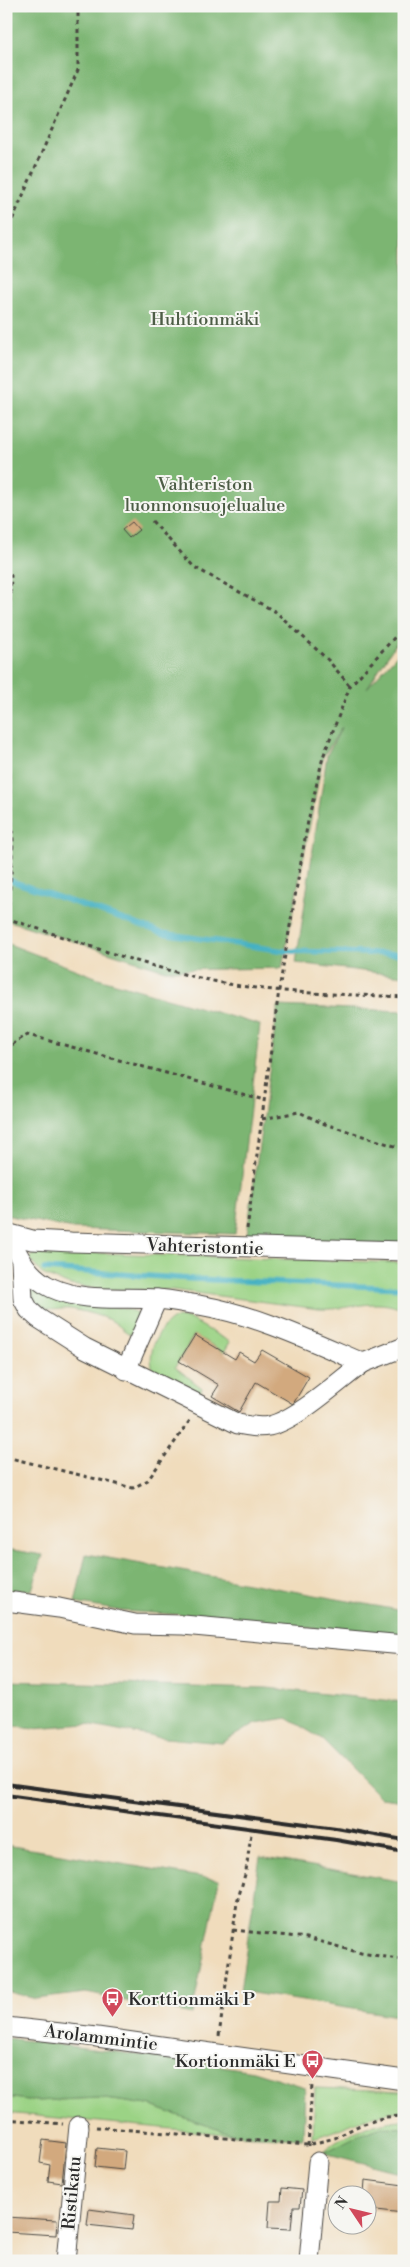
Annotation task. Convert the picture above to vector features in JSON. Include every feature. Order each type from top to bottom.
[{"type":"street","name":"Vahteristontie","points":[[7,1234],[24,1238],[56,1241],[404,1252]]},
{"type":"street","points":[[7,1234],[21,1262],[36,1279],[65,1292],[97,1298],[157,1299],[229,1311],[260,1319],[363,1363]]},
{"type":"street","points":[[21,1262],[22,1292],[29,1310],[71,1341],[238,1424],[254,1427],[270,1426],[290,1418],[363,1363],[404,1347]]},
{"type":"street","points":[[126,1370],[157,1299]]},
{"type":"street","points":[[6,1601],[59,1608],[135,1624],[183,1626],[404,1645]]},
{"type":"street","name":"Arolammintie","points":[[6,2027],[404,2080]]},
{"type":"street","name":"Ristikatu","points":[[66,2261],[79,2126]]},
{"type":"street","points":[[309,2261],[318,2162]]},
{"type":"path","points":[[6,234],[78,70],[78,6]]},
{"type":"path","points":[[152,521],[194,567],[276,612],[328,660],[350,686]]},
{"type":"path","points":[[6,568],[11,576],[7,746],[13,842],[7,918],[165,970],[220,982],[279,990],[404,997]]},
{"type":"path","points":[[244,1248],[279,990],[308,821],[323,757],[350,686],[404,627]]},
{"type":"path","points":[[6,1050],[18,1040],[28,1036],[264,1100]]},
{"type":"path","points":[[261,1119],[299,1112],[322,1123],[404,1149]]},
{"type":"path","points":[[6,1457],[133,1488],[148,1480],[200,1406]]},
{"type":"path","points":[[216,2054],[233,1930],[251,1834]]},
{"type":"path","points":[[233,1930],[307,1938],[361,1953],[404,1960]]},
{"type":"path","points":[[307,2145],[315,2067]]},
{"type":"path","points":[[6,2119],[307,2145],[335,2138],[358,2126],[385,2117],[404,2116]]},
{"type":"green space","name":"Huhtionmäki","points":[[6,6],[404,6],[404,631],[367,688],[404,647],[404,976],[296,963],[327,755],[342,727],[323,757],[282,968],[165,970],[6,920]]},
{"type":"green space","points":[[6,943],[98,978],[260,1025],[235,1234],[73,1229],[6,1215]]},
{"type":"green space","points":[[278,1006],[404,1011],[404,1245],[246,1241]]},
{"type":"green space","points":[[37,1249],[97,1253],[404,1263],[404,1310],[382,1304],[319,1309],[173,1290],[102,1289],[70,1285],[42,1274],[29,1259]]},
{"type":"green space","points":[[31,1286],[133,1311],[144,1317],[133,1335],[110,1320],[93,1314],[69,1309],[49,1310],[39,1305],[33,1299]]},
{"type":"green space","points":[[178,1317],[190,1319],[230,1342],[224,1352],[194,1335],[175,1367],[202,1388],[200,1395],[154,1372],[151,1356],[156,1340],[165,1326]]},
{"type":"green space","points":[[6,1549],[43,1555],[32,1590],[6,1590]]},
{"type":"green space","points":[[86,1554],[404,1611],[404,1638],[185,1615],[121,1611],[75,1603]]},
{"type":"green space","points":[[6,1681],[267,1688],[404,1702],[404,1801],[381,1798],[322,1739],[287,1718],[256,1723],[222,1743],[155,1737],[87,1724],[33,1728],[6,1725]]},
{"type":"green space","points":[[6,1845],[219,1880],[192,2014],[86,1993],[36,1999],[6,1991]]},
{"type":"green space","points":[[260,1857],[404,1882],[404,2017],[240,1991]]},
{"type":"green space","points":[[6,2038],[253,2071],[305,2087],[303,2138],[235,2135],[148,2105],[99,2098],[36,2101],[6,2097]]},
{"type":"green space","points":[[315,2088],[404,2091],[404,2111],[380,2114],[313,2138]]},
{"type":"green space","points":[[6,2097],[36,2101],[99,2098],[148,2105],[235,2135],[6,2113]]},
{"type":"green space","points":[[404,2120],[404,2128],[381,2129],[362,2134],[324,2153],[337,2140],[360,2130],[384,2123]]},
{"type":"green space","points":[[382,2127],[404,2128],[404,2173],[324,2153],[358,2135]]},
{"type":"building","points":[[132,522],[139,530],[129,538],[122,530]]},
{"type":"building","points":[[195,1335],[235,1359],[239,1352],[254,1361],[262,1350],[309,1377],[293,1404],[256,1382],[239,1412],[212,1396],[219,1385],[179,1361]]},
{"type":"building","points":[[43,2140],[66,2143],[62,2183],[48,2181],[50,2165],[40,2163]]},
{"type":"building","points":[[97,2148],[125,2151],[123,2170],[95,2167]]},
{"type":"building","points":[[365,2180],[404,2185],[403,2213],[378,2210],[378,2184],[365,2184]]},
{"type":"building","points":[[282,2188],[302,2190],[300,2207],[293,2207],[291,2229],[268,2228],[270,2201],[281,2201]]},
{"type":"building","points":[[89,2209],[134,2215],[132,2230],[87,2225]]},
{"type":"building","points":[[6,2217],[57,2220],[56,2235],[6,2232]]},
{"type":"waterway","points":[[6,879],[162,933],[285,951],[404,954]]},
{"type":"waterway","points":[[44,1269],[193,1279],[404,1288]]},
{"type":"railway","points":[[6,1784],[336,1828],[404,1840]]},
{"type":"railway","points":[[6,1795],[336,1840],[404,1852]]},
{"type":"place","name":"Korttionmäki P","points":[[112,2018]]},
{"type":"place","name":"Kortionmäki E","points":[[312,2080]]},
{"type":"park label","name":"Vahteriston luonnonsuojelualue","points":[[205,494]]}]
